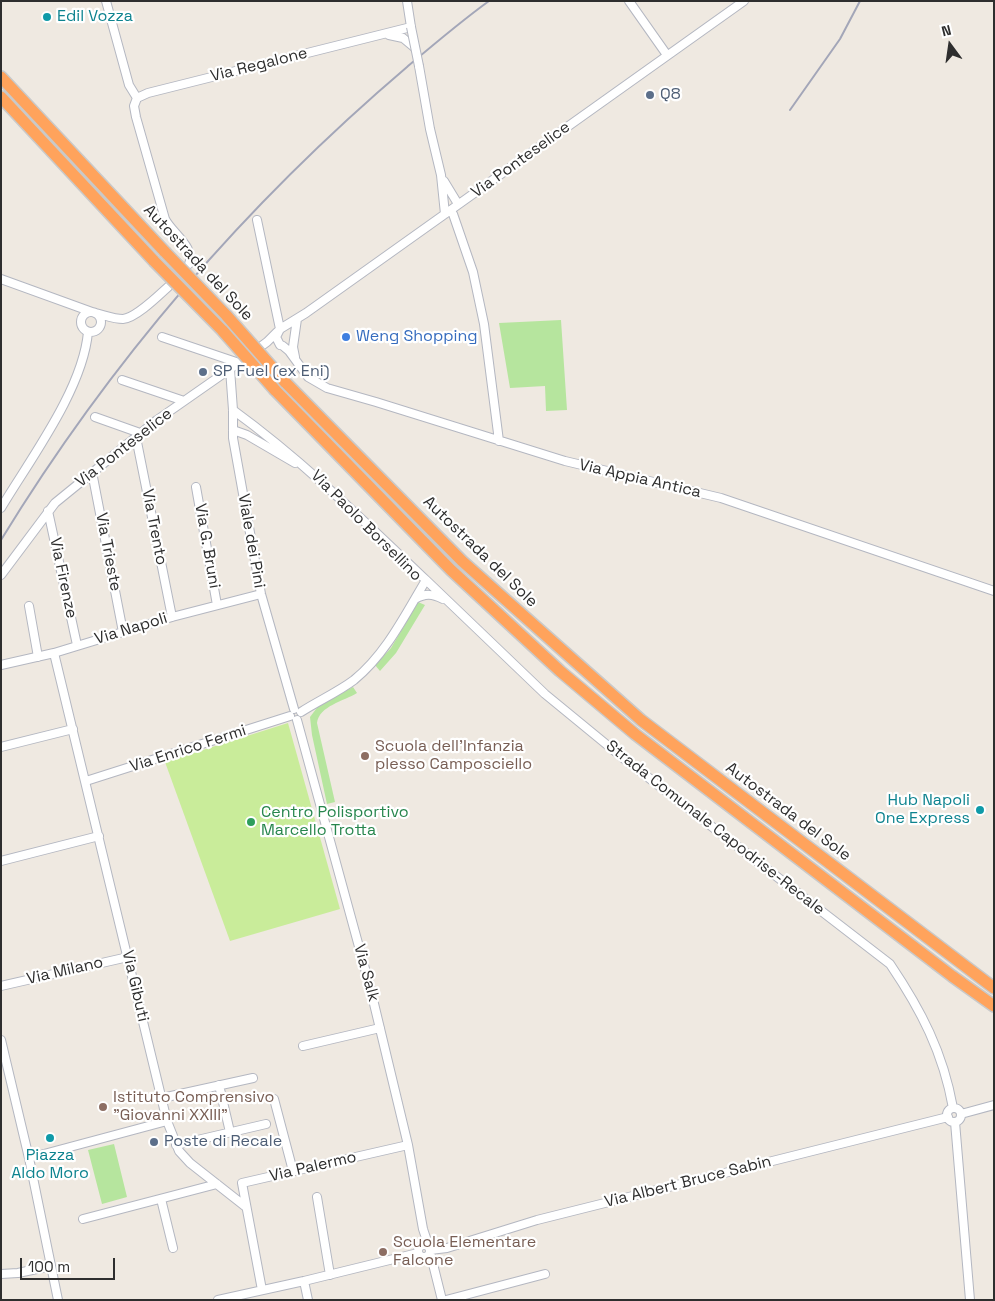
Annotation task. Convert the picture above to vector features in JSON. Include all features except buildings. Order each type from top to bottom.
[{"type":"highway","name":"Autostrada del Sole","points":[[1,77],[226,315],[285,382],[462,561],[641,720],[994,988]]},
{"type":"highway","name":"Autostrada del Sole","points":[[1,97],[222,330],[275,390],[451,570],[568,677],[634,734],[994,1006]]},
{"type":"street","points":[[106,1],[129,85],[138,98],[134,106],[136,117],[165,219],[168,226],[189,250],[191,260],[189,264]]},
{"type":"street","points":[[407,1],[430,129],[442,175],[449,214],[472,272],[484,324],[499,441]]},
{"type":"street","points":[[629,1],[667,55]]},
{"type":"street","name":"Via Ponteselice","points":[[1,575],[55,503],[138,435],[230,370],[280,329],[449,214],[458,204],[744,1]]},
{"type":"street","name":"Via Regalone","points":[[138,98],[148,93],[411,27]]},
{"type":"street","name":"Via Regalone","points":[[382,35],[396,35],[415,48]]},
{"type":"street","points":[[442,175],[447,188],[458,204]]},
{"type":"street","points":[[257,220],[280,329],[276,340],[282,345]]},
{"type":"street","points":[[1,279],[94,313],[122,319],[132,316],[169,286]]},
{"type":"street","points":[[76,307],[82,328],[88,332],[94,332],[107,320],[114,317]]},
{"type":"street","points":[[81,321],[83,315],[94,313]]},
{"type":"street","points":[[94,313],[100,319],[100,327]]},
{"type":"street","points":[[265,343],[290,345],[294,338],[297,319]]},
{"type":"street","points":[[280,329],[292,330],[295,359]]},
{"type":"street","points":[[1,508],[61,408],[82,362],[88,332]]},
{"type":"street","points":[[162,338],[239,363]]},
{"type":"street","name":"Via Appia Antica","points":[[282,345],[308,377],[326,388],[565,461],[721,498],[994,592]]},
{"type":"street","name":"Viale dei Pini","points":[[230,370],[233,438],[261,594],[297,710]]},
{"type":"street","points":[[122,380],[184,401]]},
{"type":"street","name":"Via Paolo Borsellino","points":[[233,410],[307,468],[426,580],[385,647],[369,665],[346,685],[297,710]]},
{"type":"street","points":[[95,417],[138,435]]},
{"type":"street","name":"Via Paolo Borsellino","points":[[233,430],[247,435],[296,464],[307,468]]},
{"type":"street","name":"Via Trento","points":[[138,435],[172,617]]},
{"type":"street","name":"Via Trieste","points":[[92,472],[123,632]]},
{"type":"street","name":"Via G. Bruni","points":[[196,487],[217,605]]},
{"type":"street","name":"Via Firenze","points":[[48,511],[77,646]]},
{"type":"street","name":"Strada Comunale Capodrise-Recale","points":[[426,580],[545,694],[623,758],[890,964],[912,996],[937,1048],[948,1081],[952,1108]]},
{"type":"street","name":"Via Napoli","points":[[1,665],[54,653],[172,617],[261,594]]},
{"type":"street","points":[[415,599],[425,594],[447,601]]},
{"type":"street","points":[[29,606],[38,657]]},
{"type":"street","name":"Via Gibuti","points":[[54,653],[167,1121],[178,1151],[190,1163],[246,1207]]},
{"type":"street","points":[[294,718],[301,717],[297,710]]},
{"type":"street","name":"Via Enrico Fermi","points":[[86,781],[294,718]]},
{"type":"street","name":"Via Salk","points":[[294,718],[380,1028],[408,1145],[423,1229],[442,1300]]},
{"type":"street","points":[[1,747],[73,729]]},
{"type":"street","points":[[1,861],[99,836]]},
{"type":"street","name":"Via Milano","points":[[1,986],[128,957]]},
{"type":"street","points":[[303,1046],[380,1028]]},
{"type":"street","points":[[1,1040],[29,1158],[58,1300]]},
{"type":"street","points":[[162,1098],[253,1078]]},
{"type":"street","points":[[219,1085],[230,1132]]},
{"type":"street","points":[[274,1099],[293,1171]]},
{"type":"street","points":[[955,1122],[960,1118],[961,1114],[994,1104]]},
{"type":"street","points":[[955,1122],[948,1117],[949,1110],[952,1108],[959,1110],[961,1114]]},
{"type":"street","name":"Via Albert Bruce Sabin","points":[[430,1250],[447,1248],[537,1220],[948,1117]]},
{"type":"street","points":[[29,1158],[167,1121]]},
{"type":"street","points":[[955,1122],[970,1300]]},
{"type":"street","points":[[176,1145],[266,1124]]},
{"type":"street","name":"Via Palermo","points":[[246,1207],[242,1183],[408,1145]]},
{"type":"street","points":[[83,1220],[217,1184]]},
{"type":"street","points":[[317,1196],[330,1275]]},
{"type":"street","points":[[161,1199],[174,1248]]},
{"type":"street","points":[[246,1207],[262,1290]]},
{"type":"street","name":"Via Salk","points":[[420,1252],[423,1229]]},
{"type":"street","points":[[218,1300],[330,1275],[420,1252],[427,1257],[430,1250]]},
{"type":"street","points":[[420,1252],[434,1269]]},
{"type":"street","points":[[1,1274],[18,1273],[51,1266]]},
{"type":"street","points":[[446,1300],[546,1274]]},
{"type":"street","points":[[304,1281],[308,1300]]},
{"type":"green space","points":[[561,320],[567,410],[546,411],[545,386],[510,388],[499,323]]},
{"type":"green space","points":[[418,602],[425,605],[396,653],[380,671],[375,665],[391,648]]},
{"type":"green space","points":[[353,687],[357,693],[327,708],[322,712],[317,723],[335,802],[327,804],[310,717],[319,705]]},
{"type":"green space","name":"Centro Polisportivo Marcello Trotta","points":[[288,723],[340,909],[230,941],[165,762]]},
{"type":"green space","points":[[114,1144],[127,1197],[102,1204],[88,1150]]},
{"type":"railway","points":[[1,540],[43,474],[88,409],[135,347],[237,229],[291,173],[348,119],[427,50],[489,1]]},
{"type":"railway","points":[[790,110],[840,39],[860,1]]},
{"type":"place","name":"Edil Vozza","points":[[47,17]]},
{"type":"place","name":"Q8","points":[[650,95]]},
{"type":"place","name":"Weng Shopping","points":[[346,337]]},
{"type":"place","name":"SP Fuel (ex Eni)","points":[[203,372]]},
{"type":"place","name":"Scuola dell'Infanzia plesso Camposciello","points":[[365,756]]},
{"type":"place","name":"Hub Napoli One Express","points":[[980,810]]},
{"type":"place","name":"Centro Polisportivo Marcello Trotta","points":[[251,822]]},
{"type":"place","name":"Istituto Comprensivo \"Giovanni XXIII\"","points":[[103,1107]]},
{"type":"place","name":"Piazza Aldo Moro","points":[[50,1138]]},
{"type":"place","name":"Poste di Recale","points":[[154,1142]]},
{"type":"place","name":"Scuola Elementare Falcone","points":[[383,1252]]}]
